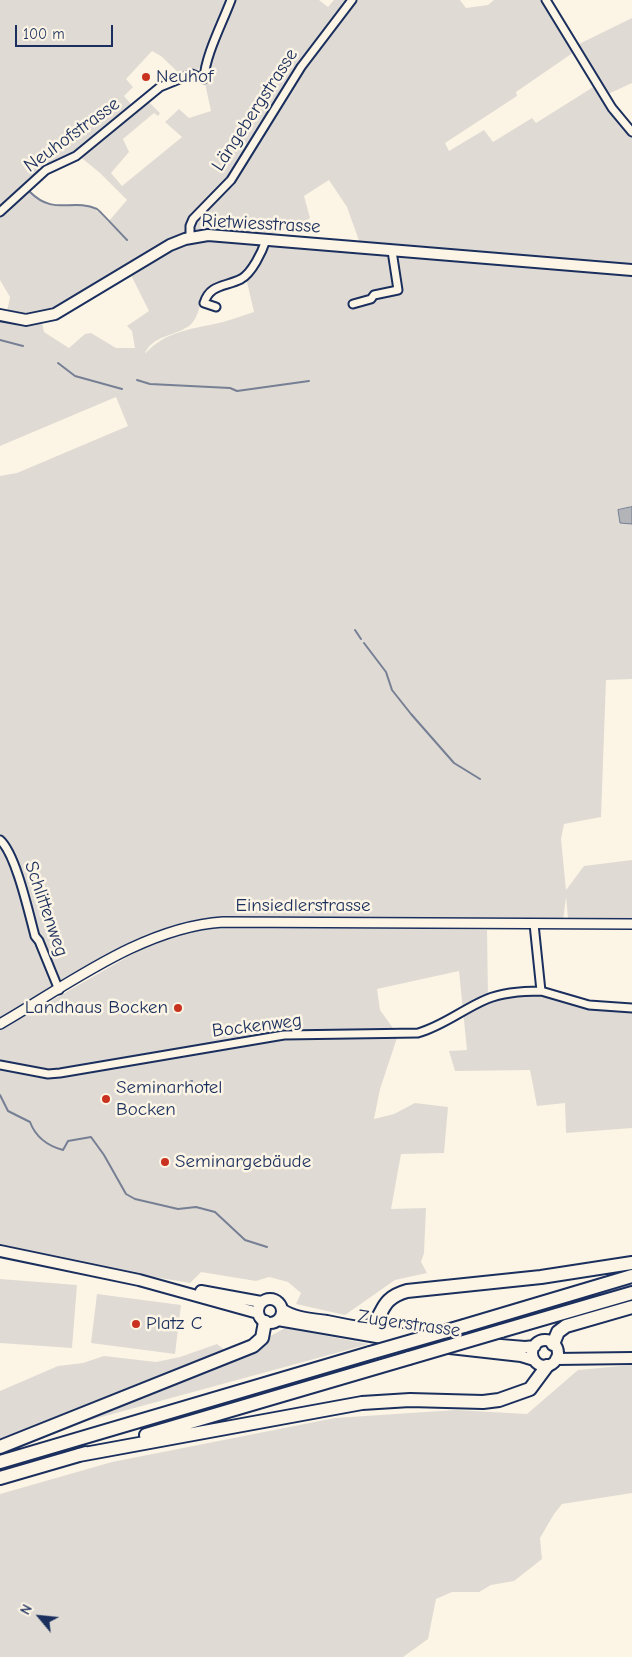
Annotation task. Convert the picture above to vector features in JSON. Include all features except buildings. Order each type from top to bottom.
[{"type":"highway","points":[[365,1329],[376,1322],[383,1307],[390,1298],[407,1291],[533,1278],[632,1263]]},
{"type":"highway","points":[[0,1462],[632,1276]]},
{"type":"highway","points":[[0,1478],[632,1293]]},
{"type":"highway","points":[[79,1455],[362,1403],[410,1400],[483,1402],[499,1400],[530,1389],[554,1355],[558,1332],[566,1326],[632,1307]]},
{"type":"highway","points":[[0,1446],[253,1346],[262,1338],[261,1312]]},
{"type":"main road","name":"Rietwiesstrasse","points":[[0,314],[26,320],[55,314],[162,249],[190,238],[219,235],[632,270]]},
{"type":"main road","name":"Zugerstrasse","points":[[0,1251],[139,1280],[150,1280],[261,1312],[273,1323],[278,1320],[414,1344],[522,1356],[534,1360],[540,1365],[554,1355],[632,1358]]},
{"type":"main road","name":"Zugerstrasse","points":[[261,1312],[267,1298],[274,1299],[280,1303],[283,1310],[299,1316],[365,1329],[488,1344],[535,1346],[545,1341],[554,1355]]},
{"type":"main road","points":[[278,1320],[283,1310]]},
{"type":"main road","points":[[534,1360],[532,1353],[535,1346]]},
{"type":"street","name":"Neuhofstrasse","points":[[192,74],[204,79],[205,64],[213,48],[230,0]]},
{"type":"street","name":"Längebergstrasse","points":[[190,238],[190,226],[193,219],[231,180],[301,67],[352,0]]},
{"type":"street","points":[[546,0],[612,108],[632,132]]},
{"type":"street","name":"Neuhofstrasse","points":[[0,212],[46,170],[76,156],[160,87],[192,74],[205,64]]},
{"type":"street","points":[[216,308],[204,303],[207,294],[213,288],[245,276],[261,252],[266,240]]},
{"type":"street","points":[[353,304],[371,299],[374,295],[398,290],[392,251]]},
{"type":"street","name":"Schlittenweg","points":[[0,840],[8,849],[24,894],[34,936],[39,941],[59,990]]},
{"type":"street","name":"Einsiedlerstrasse","points":[[0,1024],[152,937],[201,924],[223,922],[632,924]]},
{"type":"street","points":[[534,924],[541,991]]},
{"type":"street","name":"Bockenweg","points":[[0,1065],[48,1074],[284,1035],[418,1033],[434,1028],[488,998],[515,992],[541,991],[590,1005],[632,1008]]},
{"type":"shaded area","points":[[0,0],[319,0],[328,7],[334,0],[460,0],[466,8],[488,5],[494,0],[546,0],[575,46],[632,18],[632,83],[606,95],[632,132],[632,270],[362,249],[347,207],[329,180],[304,196],[310,218],[299,224],[266,237],[254,218],[264,237],[190,238],[41,318],[44,332],[69,348],[85,334],[91,333],[116,348],[135,348],[132,331],[127,326],[149,311],[131,275],[172,250],[205,240],[260,244],[261,247],[250,267],[242,276],[214,285],[206,291],[193,323],[152,343],[145,354],[153,346],[171,335],[254,312],[246,278],[269,243],[632,273],[632,679],[606,680],[601,817],[564,824],[561,839],[566,890],[584,866],[632,860],[632,923],[572,921],[568,918],[566,897],[563,921],[194,925],[170,928],[147,936],[0,1024],[0,476],[17,473],[128,426],[116,397],[0,446],[0,315],[6,316],[10,297],[0,280]],"holes":[[[577,50],[598,84],[536,123],[532,118],[493,142],[484,130],[449,151],[445,143],[517,96],[516,92]],[[152,51],[161,56],[183,77],[192,74],[204,64],[204,79],[211,111],[189,118],[179,109],[165,122],[182,137],[122,186],[111,173],[129,152],[123,139],[154,113],[158,116],[160,113],[147,100],[135,109],[124,96],[133,87],[126,79]],[[78,155],[100,173],[127,200],[108,222],[101,214],[88,206],[48,204],[27,188],[46,170]]]},
{"type":"shaded area","points":[[632,507],[632,524],[620,523],[618,510]]},
{"type":"shaded area","points":[[230,925],[487,930],[488,998],[491,1000],[527,995],[544,995],[579,999],[632,1009],[632,1128],[566,1133],[565,1103],[537,1106],[530,1070],[455,1071],[449,1051],[467,1050],[459,971],[377,989],[380,1010],[398,1035],[380,1089],[374,1119],[394,1114],[415,1103],[448,1107],[444,1153],[401,1154],[391,1209],[426,1208],[424,1253],[421,1262],[427,1273],[395,1280],[345,1315],[296,1304],[301,1293],[288,1282],[269,1277],[256,1281],[201,1272],[190,1283],[0,1251],[0,1030],[171,932]]},
{"type":"shaded area","points":[[0,1279],[77,1285],[72,1348],[0,1343]]},
{"type":"shaded area","name":"Platz C","points":[[97,1294],[181,1305],[175,1354],[91,1343]]},
{"type":"shaded area","points":[[285,1328],[369,1344],[83,1422],[256,1352],[267,1338]]},
{"type":"shaded area","points":[[217,1344],[226,1351],[0,1439],[0,1391],[58,1366],[83,1363],[104,1356],[156,1362],[180,1357]]},
{"type":"shaded area","points":[[632,1365],[632,1493],[562,1504],[540,1538],[542,1559],[514,1581],[491,1585],[479,1592],[452,1592],[436,1599],[428,1639],[403,1657],[0,1657],[0,1494],[112,1462],[335,1418],[456,1410],[527,1414],[578,1370]]},
{"type":"waterway","points":[[30,192],[47,203],[88,206],[97,209],[127,240]]},
{"type":"waterway","points":[[0,340],[23,346]]},
{"type":"waterway","points":[[58,363],[75,376],[122,389]]},
{"type":"waterway","points":[[137,380],[150,384],[230,388],[237,391],[309,381]]},
{"type":"waterway","points":[[355,630],[361,639]]},
{"type":"waterway","points":[[364,643],[386,672],[392,690],[411,714],[454,763],[480,779]]},
{"type":"waterway","points":[[164,1093],[192,1081]]},
{"type":"waterway","points":[[0,1095],[8,1111],[30,1122],[39,1137],[52,1146],[63,1150],[68,1141],[91,1137],[104,1155],[126,1194],[135,1199],[178,1209],[196,1207],[215,1212],[245,1240],[267,1247]]},
{"type":"place","name":"Neuhof","points":[[146,77]]},
{"type":"place","name":"Landhaus Bocken","points":[[178,1008]]},
{"type":"place","name":"Seminarhotel Bocken","points":[[106,1099]]},
{"type":"place","name":"Seminargebäude","points":[[165,1162]]},
{"type":"place","name":"Platz C","points":[[136,1324]]}]
